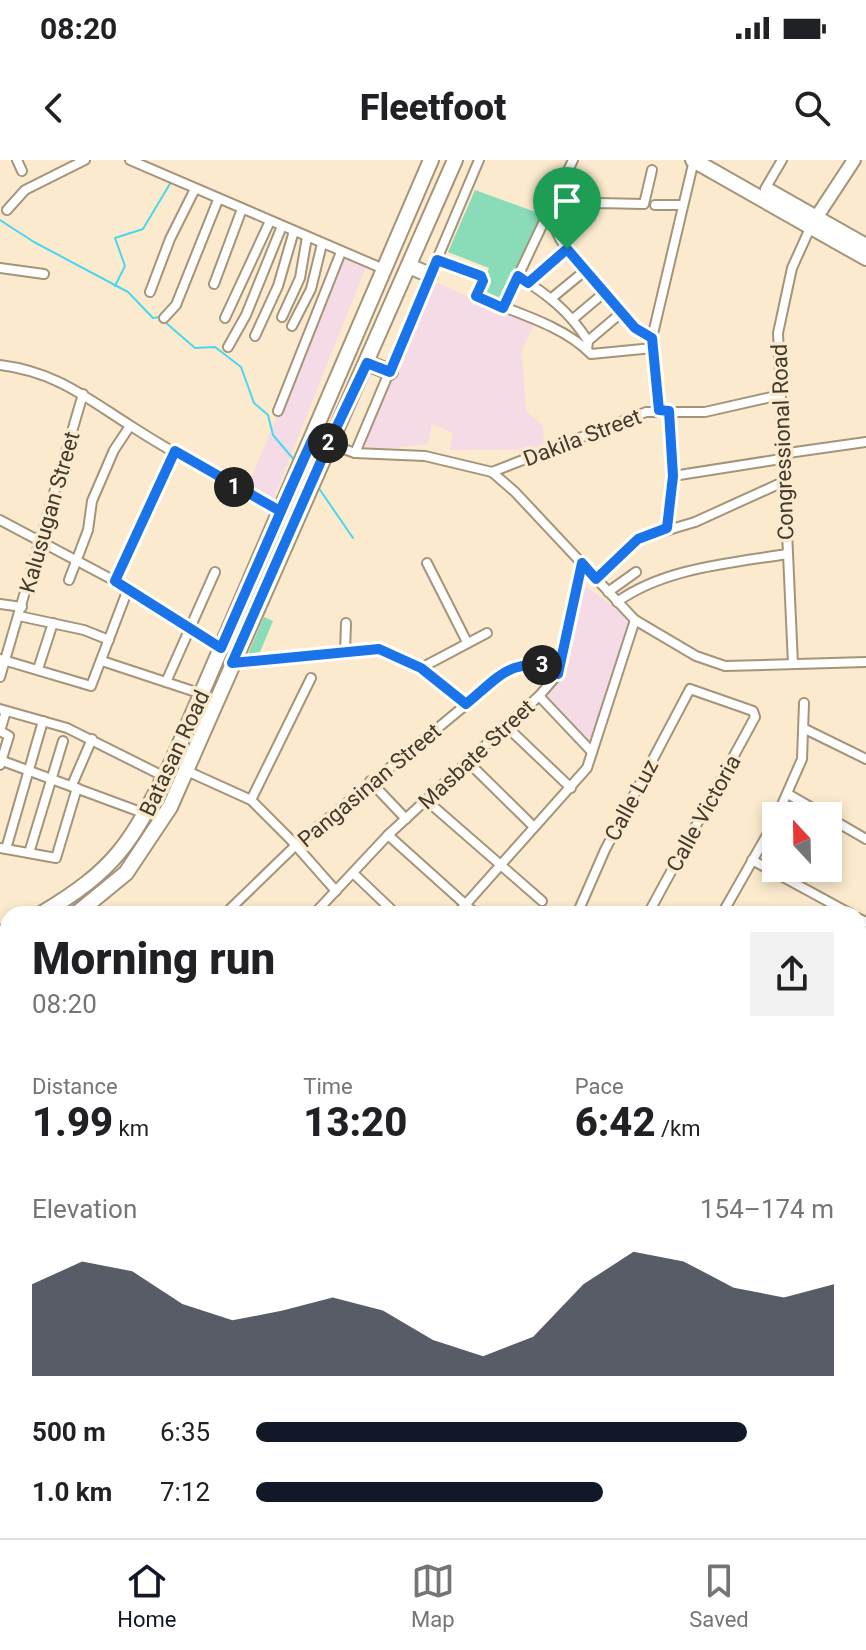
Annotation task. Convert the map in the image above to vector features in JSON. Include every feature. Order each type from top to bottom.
[{"type":"main road","name":"Batasan Road","points":[[53,906],[100,875],[115,861],[146,814],[165,777],[431,160]]},
{"type":"main road","points":[[694,160],[866,246]]},
{"type":"main road","points":[[712,160],[765,189],[866,258]]},
{"type":"main road","name":"Batasan Road","points":[[86,906],[126,873],[158,830],[367,363],[451,163]]},
{"type":"main road","points":[[388,264],[398,265],[401,284]]},
{"type":"main road","points":[[409,266],[430,275]]},
{"type":"main road","points":[[367,363],[390,372]]},
{"type":"street","points":[[17,160],[22,171]]},
{"type":"street","points":[[7,210],[25,190],[85,160]]},
{"type":"street","points":[[130,160],[341,252],[388,264]]},
{"type":"street","points":[[355,453],[479,160]]},
{"type":"street","points":[[503,308],[549,219],[573,160]]},
{"type":"street","name":"Dakila Street","points":[[492,472],[646,412],[664,411],[652,338],[694,160]]},
{"type":"street","points":[[765,189],[782,160]]},
{"type":"street","points":[[814,222],[852,161]]},
{"type":"street","points":[[549,219],[598,203],[644,204],[652,170]]},
{"type":"street","points":[[150,292],[170,239],[195,189]]},
{"type":"street","points":[[164,318],[176,305],[218,200]]},
{"type":"street","points":[[655,205],[682,205]]},
{"type":"street","points":[[214,284],[242,209]]},
{"type":"street","points":[[549,219],[567,249],[621,313],[635,328],[652,338]]},
{"type":"street","points":[[225,318],[270,221]]},
{"type":"street","name":"Congressional Road","points":[[793,664],[781,456],[778,333],[783,301],[814,222]]},
{"type":"street","points":[[228,347],[246,315],[282,226]]},
{"type":"street","points":[[255,336],[285,264],[294,231]]},
{"type":"street","points":[[282,317],[300,278],[307,237]]},
{"type":"street","points":[[292,326],[311,289],[322,244]]},
{"type":"street","points":[[528,283],[567,249]]},
{"type":"street","points":[[278,411],[341,252]]},
{"type":"street","points":[[437,260],[481,276],[483,281],[476,296],[588,346]]},
{"type":"street","points":[[0,268],[44,274]]},
{"type":"street","points":[[553,297],[587,269]]},
{"type":"street","points":[[518,276],[553,297],[573,319],[591,354],[653,348]]},
{"type":"street","points":[[573,319],[605,292]]},
{"type":"street","points":[[588,346],[621,313]]},
{"type":"street","points":[[0,365],[48,376],[83,394],[130,426],[280,511]]},
{"type":"street","name":"Kalusugan Street","points":[[0,677],[83,394]]},
{"type":"street","points":[[667,528],[673,476],[664,411],[705,412],[780,395]]},
{"type":"street","points":[[69,580],[88,530],[92,501],[114,450],[130,426]]},
{"type":"street","points":[[313,438],[355,453],[425,456],[492,472],[515,492],[635,620],[669,642],[725,666],[866,662]]},
{"type":"street","points":[[673,476],[866,442]]},
{"type":"street","points":[[115,581],[175,451]]},
{"type":"street","points":[[596,579],[638,539],[695,522],[783,482]]},
{"type":"street","points":[[0,520],[115,581],[221,648]]},
{"type":"street","points":[[617,602],[633,591],[662,580],[787,554]]},
{"type":"street","points":[[427,563],[467,642]]},
{"type":"street","name":"Masbate Street","points":[[322,906],[388,835],[539,696],[558,674],[582,563]]},
{"type":"street","points":[[166,682],[215,572]]},
{"type":"street","points":[[608,592],[636,572]]},
{"type":"street","points":[[3,659],[91,686],[128,589]]},
{"type":"street","points":[[0,604],[109,640]]},
{"type":"street","points":[[388,835],[466,904],[587,768],[635,620]]},
{"type":"street","points":[[38,669],[53,623]]},
{"type":"street","points":[[345,652],[346,623]]},
{"type":"street","points":[[421,668],[487,633]]},
{"type":"street","points":[[232,663],[379,649],[421,668],[466,704]]},
{"type":"street","points":[[102,661],[202,694]]},
{"type":"street","name":"Pangasinan Street","points":[[233,906],[296,845],[370,781],[520,665],[541,665],[558,674]]},
{"type":"street","points":[[251,800],[311,678]]},
{"type":"street","name":"Calle Victoria","points":[[652,906],[755,717],[753,711],[690,689]]},
{"type":"street","name":"Calle Luz","points":[[580,906],[605,850],[690,689]]},
{"type":"street","points":[[539,696],[592,752]]},
{"type":"street","points":[[784,802],[802,759],[804,703]]},
{"type":"street","points":[[146,814],[1,762],[9,736],[0,731],[3,710],[92,739],[165,777]]},
{"type":"street","points":[[43,721],[3,848],[56,858],[75,786],[92,739]]},
{"type":"street","points":[[505,725],[571,788]]},
{"type":"street","points":[[805,729],[866,759]]},
{"type":"street","points":[[29,853],[63,741]]},
{"type":"street","points":[[467,761],[534,827]]},
{"type":"street","points":[[187,771],[251,800],[336,891]]},
{"type":"street","points":[[370,781],[406,819]]},
{"type":"street","points":[[788,794],[802,802]]},
{"type":"street","points":[[426,800],[542,901]]},
{"type":"street","points":[[842,825],[866,839]]},
{"type":"street","points":[[726,906],[762,843]]},
{"type":"street","points":[[752,860],[836,906]]},
{"type":"street","points":[[353,873],[388,906]]},
{"type":"shaded area","points":[[344,258],[366,267],[273,500],[246,490]]},
{"type":"shaded area","points":[[435,282],[534,325],[522,350],[526,411],[543,426],[544,450],[450,450],[453,433],[432,424],[428,444],[385,449],[364,446]]},
{"type":"shaded area","points":[[581,583],[633,620],[592,745],[544,694],[564,670]]},
{"type":"green space","points":[[475,190],[544,215],[503,303],[479,293],[489,268],[448,252]]},
{"type":"green space","points":[[264,617],[273,621],[257,659],[247,656]]},
{"type":"waterway","points":[[115,286],[125,266],[115,238],[143,229],[171,182]]},
{"type":"waterway","points":[[0,220],[34,242],[128,292],[153,318],[160,317]]},
{"type":"waterway","points":[[165,322],[195,348],[215,347],[241,367],[254,403],[268,415],[273,435],[295,461]]},
{"type":"waterway","points":[[318,487],[353,538]]},
{"type":"route","points":[[567,249],[528,283],[518,276],[503,308],[476,296],[483,281],[481,276],[437,260],[390,372],[367,363],[329,443],[313,438],[280,511],[212,475],[175,451],[140,533],[115,581],[221,648],[313,438],[329,443],[232,663],[319,656],[364,648],[379,649],[421,668],[466,704],[511,668],[520,665],[541,665],[558,674],[582,563],[596,579],[638,539],[667,528],[673,476],[669,411],[659,410],[652,338],[635,328],[567,249]]}]
